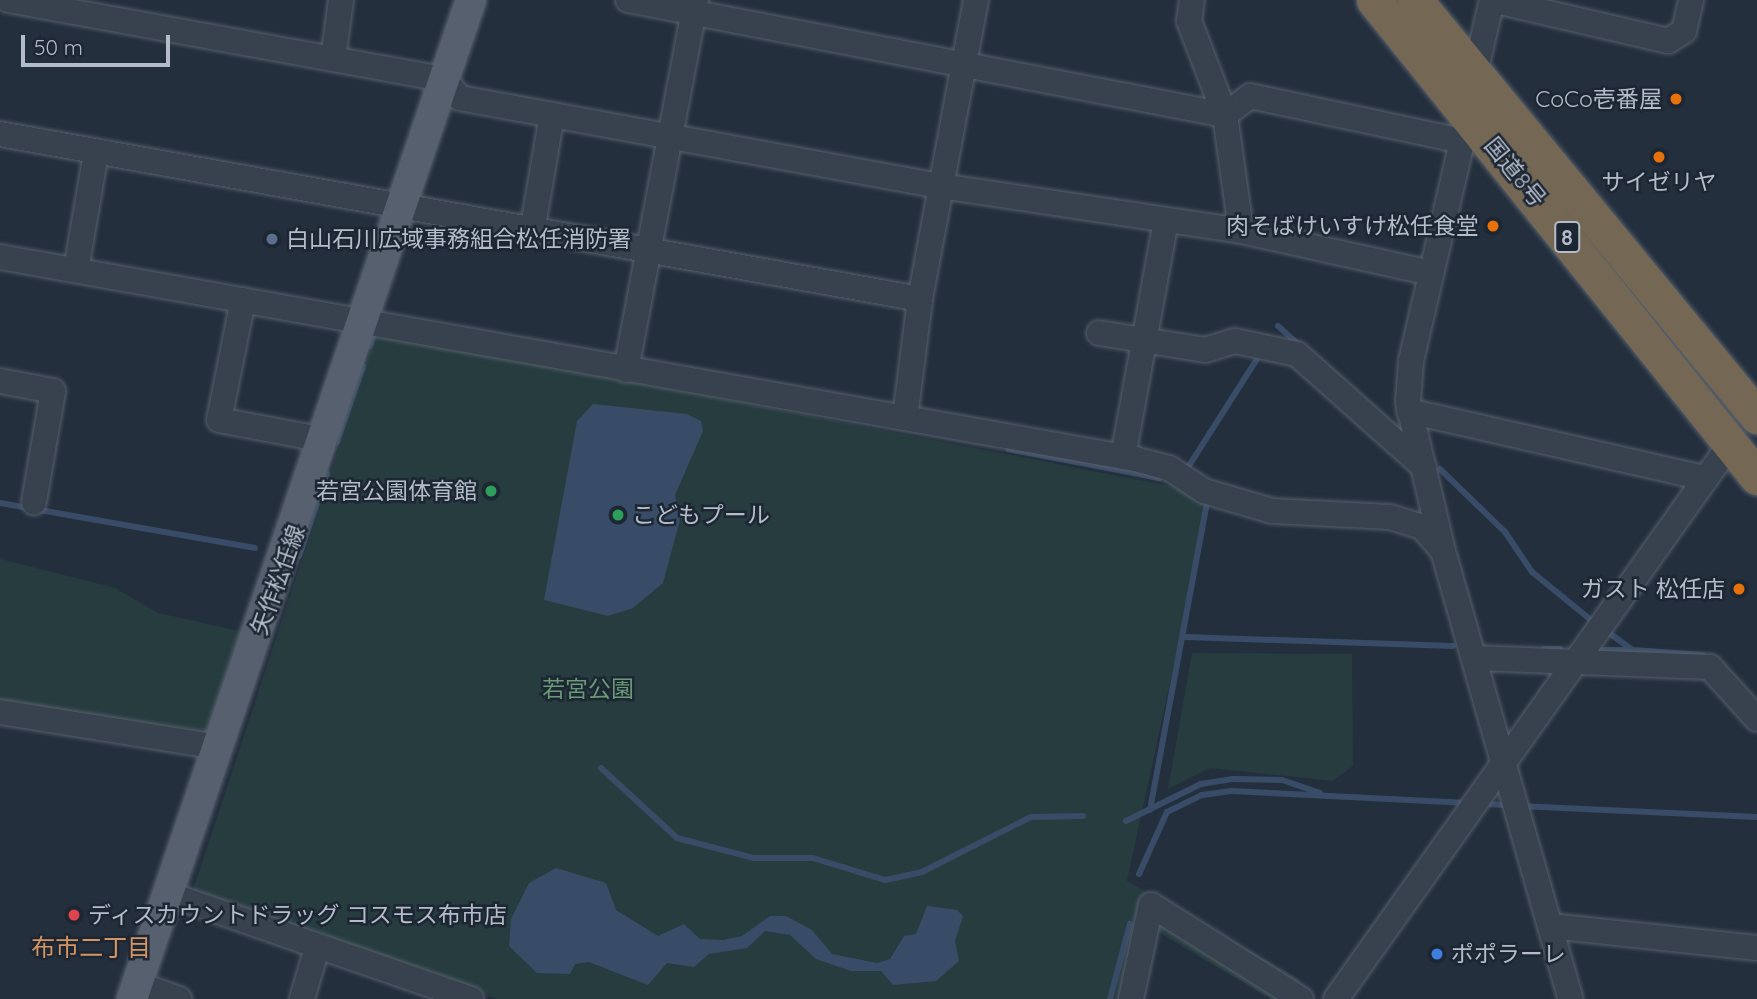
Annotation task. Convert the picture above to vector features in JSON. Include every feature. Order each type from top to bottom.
[{"type":"highway","name":"国道8号","points":[[1374,0],[1471,135],[1757,477]]},
{"type":"highway","name":"国道8号","points":[[1415,0],[1755,409]]},
{"type":"main road","name":"矢作松任線","points":[[135,992],[325,440],[471,0]]},
{"type":"main road","points":[[1731,443],[1755,409]]},
{"type":"street","points":[[8,0],[128,11],[333,59],[444,79],[460,98],[940,186],[1241,231],[1431,273]]},
{"type":"street","points":[[333,59],[341,0]]},
{"type":"street","points":[[628,0],[695,7],[964,67],[1225,115],[1250,96],[1471,135],[1431,273],[1410,361],[1409,411],[1443,551],[1507,761],[1571,999]]},
{"type":"street","points":[[905,418],[920,299],[976,0]]},
{"type":"street","points":[[1192,0],[1189,21],[1225,115],[1241,231]]},
{"type":"street","points":[[1475,73],[1492,0],[1668,41],[1684,31],[1691,0]]},
{"type":"street","points":[[626,370],[644,252],[695,7]]},
{"type":"street","points":[[532,232],[552,115]]},
{"type":"street","points":[[0,134],[402,210],[920,299]]},
{"type":"street","points":[[76,270],[96,153]]},
{"type":"street","points":[[1123,457],[1166,220]]},
{"type":"street","points":[[0,257],[1123,457],[1169,468],[1204,491],[1272,511],[1390,517],[1422,527],[1443,551]]},
{"type":"street","points":[[243,300],[219,420],[325,440]]},
{"type":"street","points":[[1099,333],[1205,350],[1235,341],[1297,354],[1424,468]]},
{"type":"street","points":[[0,382],[53,391],[34,502]]},
{"type":"street","points":[[1409,411],[1705,478]]},
{"type":"street","points":[[1336,999],[1466,813],[1507,761],[1571,661],[1731,443]]},
{"type":"street","points":[[1474,657],[1710,667],[1757,719]]},
{"type":"street","points":[[0,712],[218,747]]},
{"type":"street","points":[[168,894],[317,948],[471,999]]},
{"type":"street","points":[[1131,999],[1151,905],[1301,999]]},
{"type":"street","points":[[1551,926],[1757,948]]},
{"type":"street","points":[[302,999],[317,948]]},
{"type":"street","points":[[135,992],[179,999]]},
{"type":"green space","name":"若宮公園","points":[[377,332],[1211,494],[1127,881],[1301,980],[1293,999],[1271,999],[1146,925],[1119,999],[497,999],[192,893]]},
{"type":"green space","points":[[0,559],[115,588],[158,613],[244,632],[209,735],[0,702]]},
{"type":"green space","points":[[1192,653],[1352,654],[1353,766],[1333,781],[1210,768],[1168,789]]},
{"type":"water","name":"こどもプール","points":[[593,404],[687,414],[701,421],[703,431],[675,495],[680,520],[663,583],[633,608],[608,616],[544,600],[577,421]]},
{"type":"water","points":[[556,868],[606,883],[616,910],[658,936],[684,924],[700,939],[723,940],[742,936],[770,916],[786,916],[812,930],[832,954],[877,963],[890,959],[904,936],[916,934],[927,906],[957,910],[963,916],[955,941],[959,961],[936,981],[893,985],[881,971],[851,971],[816,959],[790,935],[765,931],[747,948],[709,954],[694,967],[667,963],[648,985],[589,962],[575,964],[570,974],[537,973],[509,946],[511,919],[529,883]]},
{"type":"waterway","points":[[1278,326],[1299,345]]},
{"type":"waterway","points":[[370,346],[375,331]]},
{"type":"waterway","points":[[1185,472],[1259,356]]},
{"type":"waterway","points":[[337,442],[363,366]]},
{"type":"waterway","points":[[1008,449],[1159,478]]},
{"type":"waterway","points":[[1440,469],[1505,532],[1532,572],[1596,624]]},
{"type":"waterway","points":[[299,556],[327,474]]},
{"type":"waterway","points":[[1150,810],[1207,501]]},
{"type":"waterway","points":[[0,503],[255,548]]},
{"type":"waterway","points":[[1605,630],[1633,650],[1703,655]]},
{"type":"waterway","points":[[1185,637],[1453,646]]},
{"type":"waterway","points":[[1544,649],[1560,649]]},
{"type":"waterway","points":[[1601,650],[1631,650]]},
{"type":"waterway","points":[[601,768],[677,838],[754,858],[813,858],[885,880],[922,872],[1031,817],[1083,816]]},
{"type":"waterway","points":[[1126,821],[1201,784],[1232,779],[1282,780],[1320,793]]},
{"type":"waterway","points":[[1139,874],[1167,812],[1202,795],[1231,791],[1468,803]]},
{"type":"waterway","points":[[1483,804],[1510,805]]},
{"type":"waterway","points":[[1521,806],[1757,817]]},
{"type":"waterway","points":[[1110,999],[1130,924]]},
{"type":"place","name":"CoCo壱番屋","points":[[1676,99]]},
{"type":"place","name":"サイゼリヤ","points":[[1659,157]]},
{"type":"place","name":"肉そばけいすけ松任食堂","points":[[1493,226]]},
{"type":"place","name":"白山石川広域事務組合松任消防署","points":[[272,239]]},
{"type":"place","name":"若宮公園体育館","points":[[491,491]]},
{"type":"place","name":"こどもプール","points":[[618,515]]},
{"type":"place","name":"ガスト 松任店","points":[[1739,589]]},
{"type":"place","name":"ディスカウントドラッグ コスモス布市店","points":[[74,915]]},
{"type":"place","name":"ポポラーレ","points":[[1437,954]]},
{"type":"district","name":"布市二丁目","points":[[91,948]]}]
